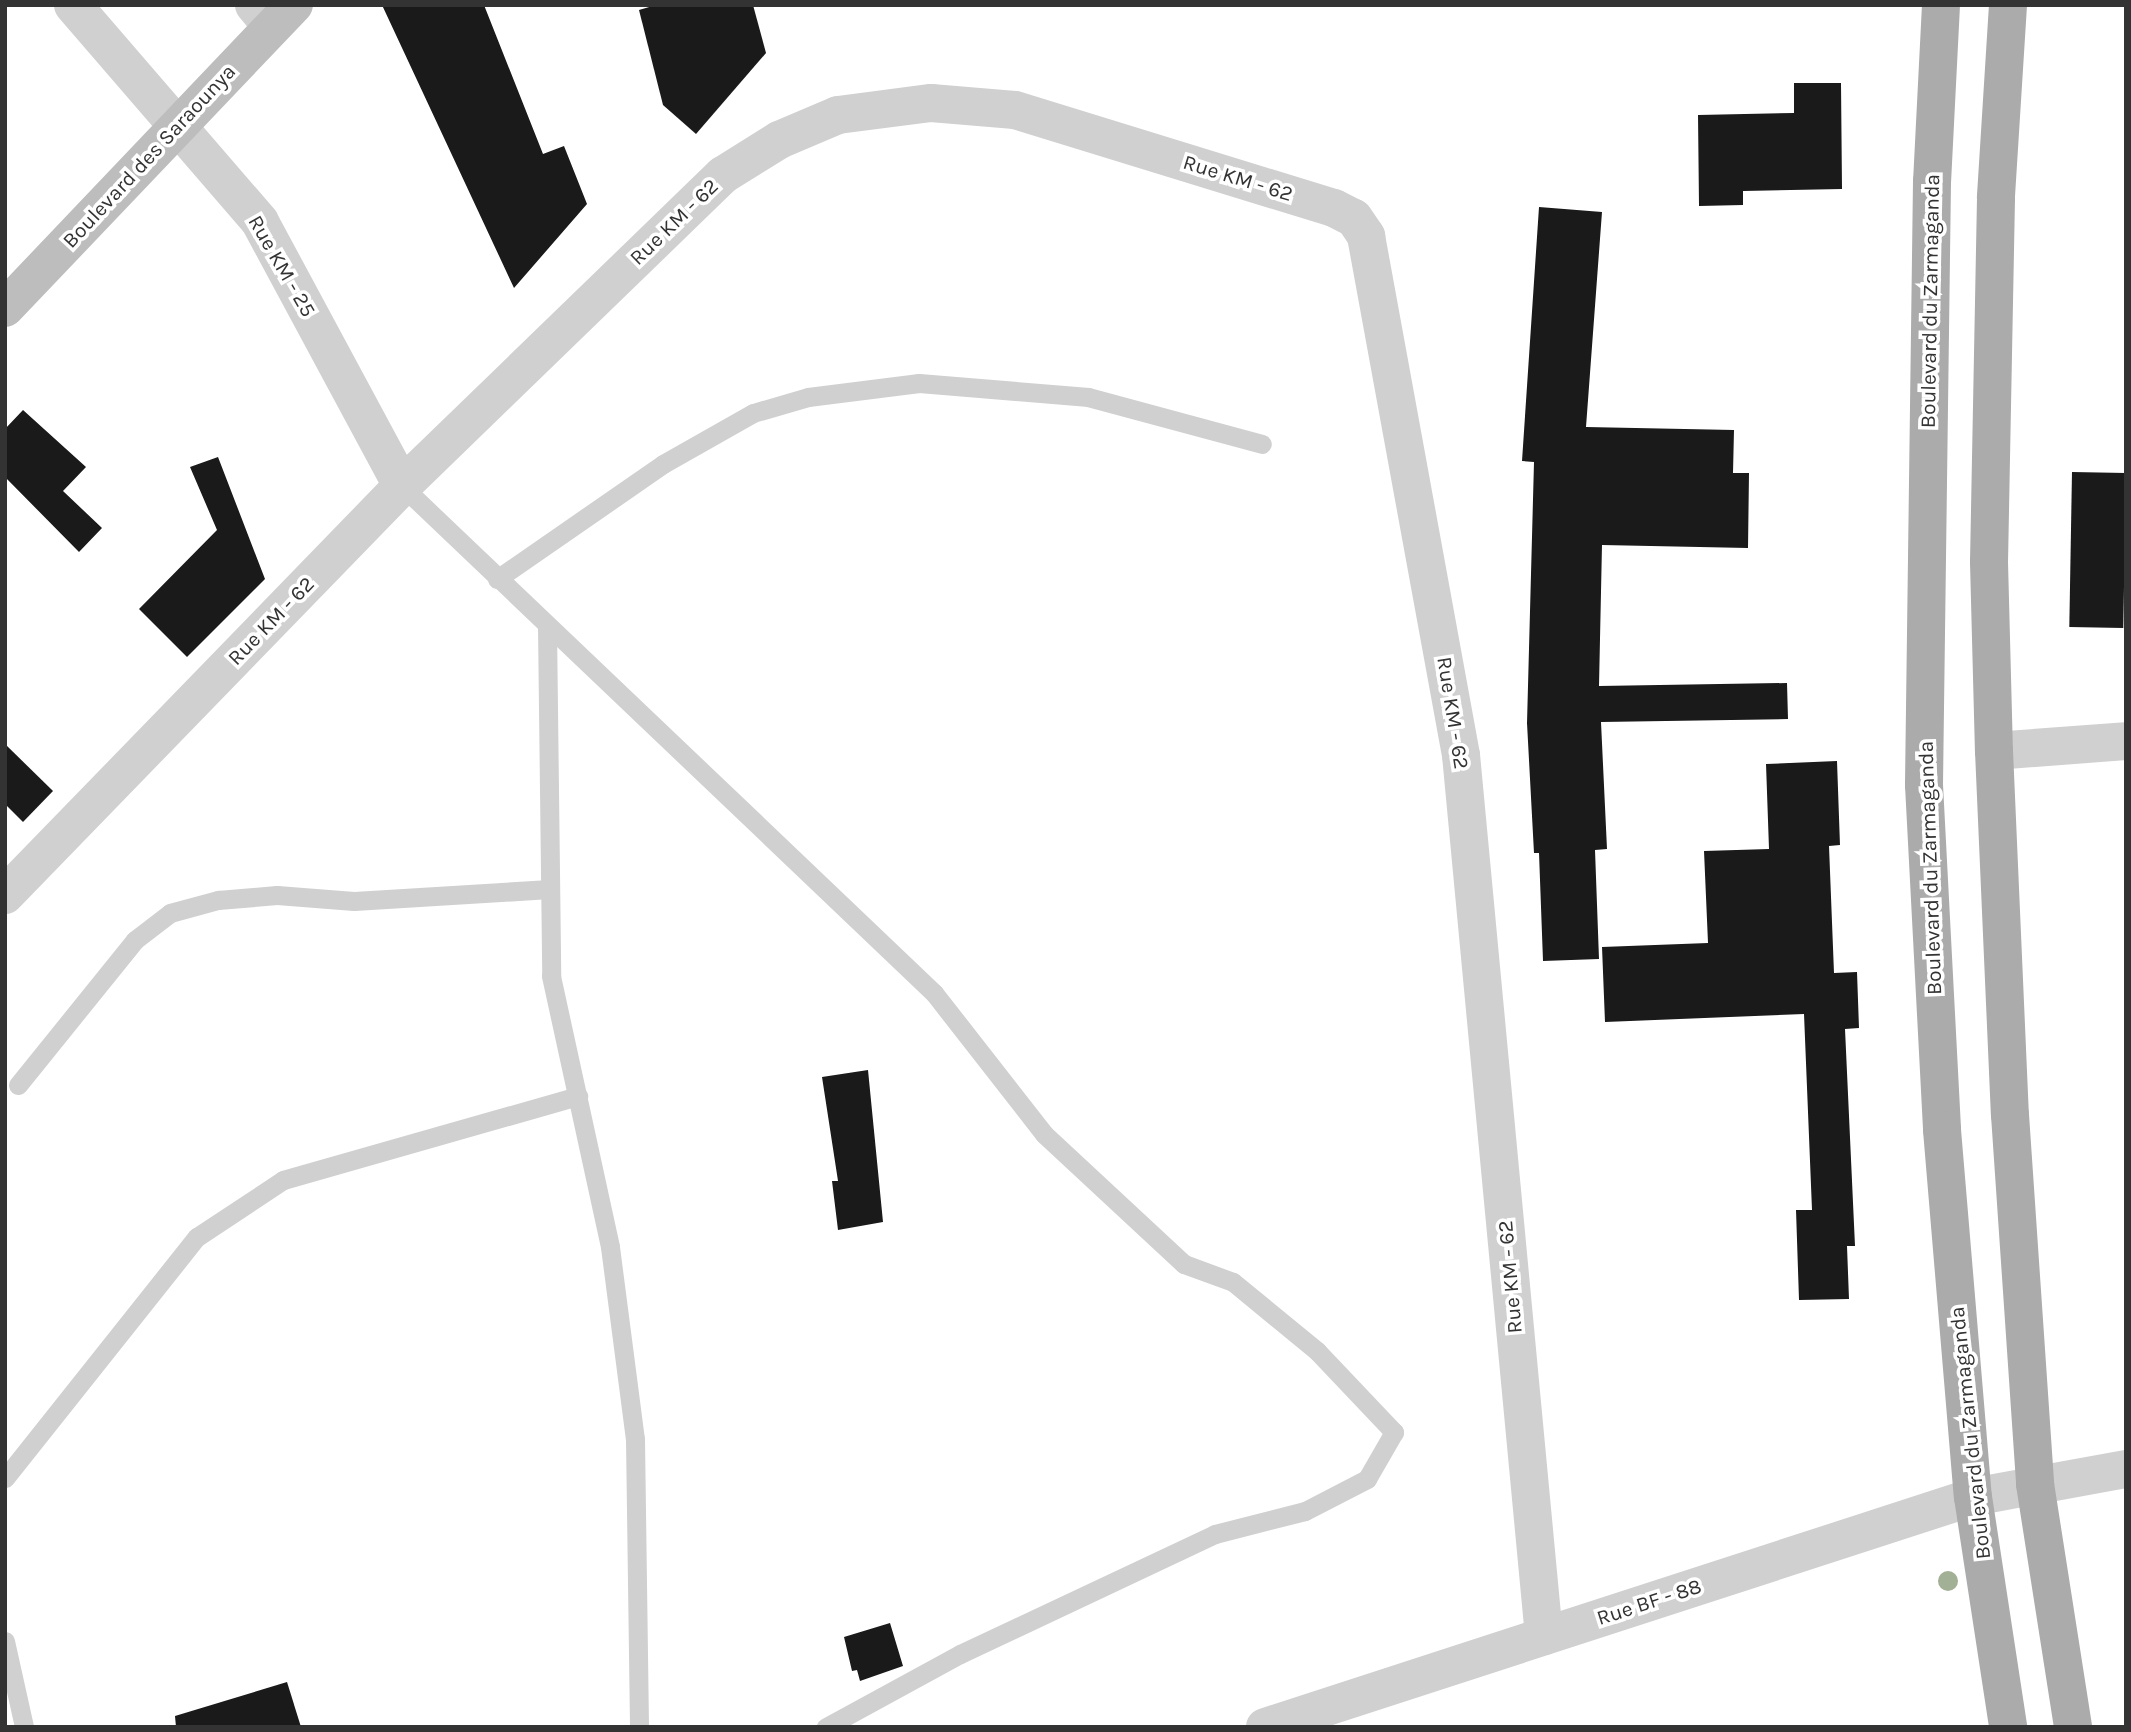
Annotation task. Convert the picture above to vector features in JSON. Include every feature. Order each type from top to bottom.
[{"type":"main road","points":[[2008,5],[1996,198],[1989,562],[1994,751],[2010,1115],[2035,1484],[2073,1727]]},
{"type":"main road","name":"Boulevard du Zarmaganda","points":[[1937,7],[1924,785],[1942,1130],[1973,1497],[2008,1727]]},
{"type":"main road","name":"Boulevard des Saraounya","points":[[5,308],[180,125],[273,12]]},
{"type":"street","name":"Rue KM - 25","points":[[73,5],[180,125],[273,244],[402,486]]},
{"type":"street","name":"Rue KM - 62","points":[[5,895],[402,486],[723,175],[779,140],[838,116],[931,103],[1015,110],[1334,208],[1353,218],[1366,236],[1461,755],[1544,1636]]},
{"type":"street","points":[[1994,751],[2126,741]]},
{"type":"street","name":"Rue BF - 88","points":[[1265,1727],[1973,1497],[2126,1469]]},
{"type":"lane","points":[[497,579],[663,464],[753,413],[808,397],[919,383],[1088,397],[1262,443]]},
{"type":"lane","points":[[402,486],[934,993],[1063,1152],[1184,1264],[1233,1282],[1317,1351],[1394,1432],[1367,1479],[1305,1511],[1215,1534],[960,1654],[826,1727]]},
{"type":"lane","points":[[547,626],[551,976],[610,1247],[635,1438],[639,1727]]},
{"type":"lane","points":[[18,1085],[135,940],[170,913],[218,900],[277,895],[354,901],[550,889]]},
{"type":"lane","points":[[5,1478],[197,1237],[283,1180],[578,1096]]},
{"type":"lane","points":[[5,1641],[24,1727]]},
{"type":"building","points":[[382,5],[484,5],[543,154],[564,146],[587,204],[514,288]]},
{"type":"building","points":[[656,5],[753,5],[766,53],[696,134],[663,105],[639,10]]},
{"type":"building","points":[[1794,83],[1841,83],[1842,189],[1743,191],[1743,205],[1699,206],[1698,115],[1794,113]]},
{"type":"building","points":[[1539,207],[1602,212],[1586,427],[1734,430],[1733,473],[1749,473],[1748,548],[1602,545],[1599,686],[1787,683],[1788,719],[1601,722],[1607,849],[1595,850],[1599,959],[1543,961],[1539,853],[1534,853],[1527,723],[1534,462],[1522,461]]},
{"type":"building","points":[[23,410],[86,467],[63,491],[102,528],[79,552],[5,477],[5,429]]},
{"type":"building","points":[[218,457],[265,579],[187,657],[139,609],[217,530],[190,467]]},
{"type":"building","points":[[2072,472],[2126,473],[2123,628],[2069,627]]},
{"type":"building","points":[[5,744],[53,791],[23,822],[5,804]]},
{"type":"building","points":[[1837,761],[1840,845],[1829,846],[1834,973],[1857,972],[1859,1028],[1845,1029],[1855,1246],[1847,1246],[1849,1299],[1799,1300],[1796,1210],[1812,1210],[1804,1014],[1605,1022],[1602,947],[1708,943],[1704,851],[1769,849],[1766,764]]},
{"type":"building","points":[[868,1070],[883,1222],[838,1230],[832,1181],[838,1181],[822,1077]]},
{"type":"building","points":[[890,1623],[903,1666],[860,1681],[857,1670],[852,1671],[844,1637]]},
{"type":"building","points":[[287,1682],[301,1727],[176,1727],[175,1716]]}]
